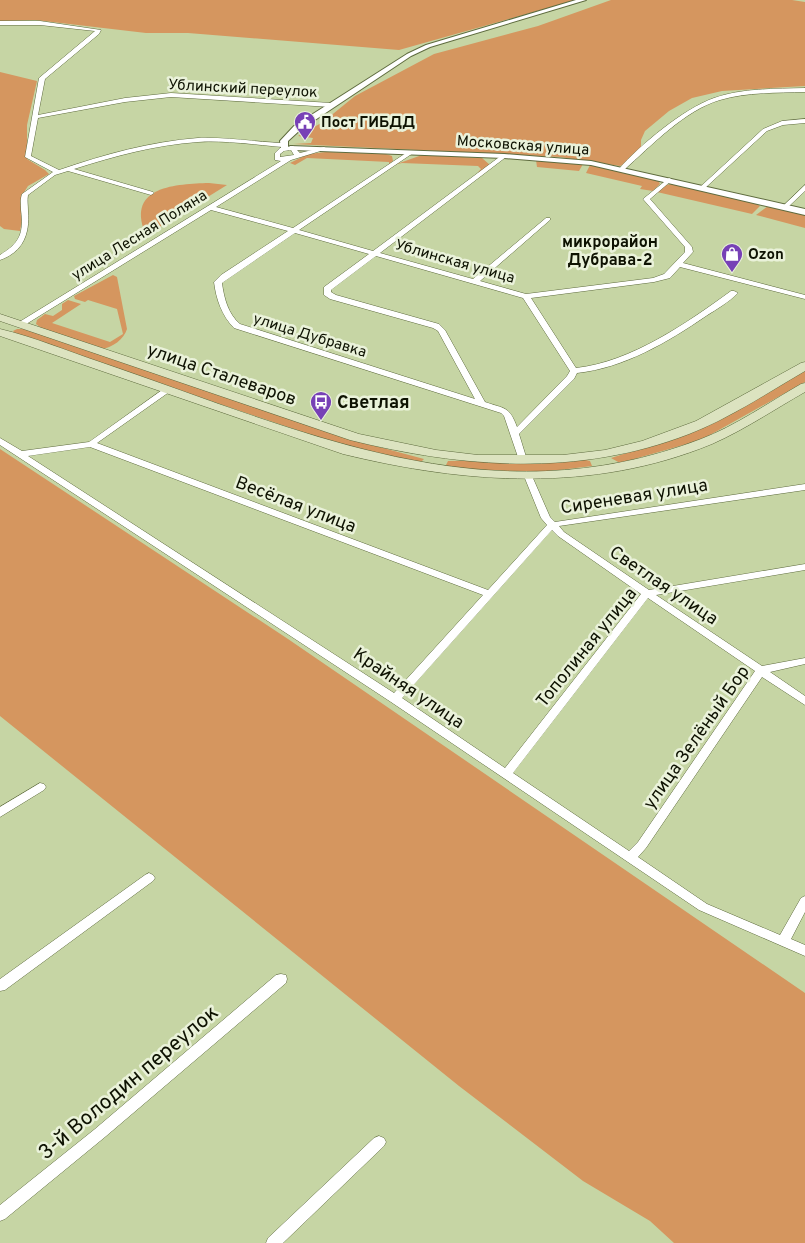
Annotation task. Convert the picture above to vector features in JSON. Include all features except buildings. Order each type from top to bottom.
[{"type":"main road","name":"улица Сталеваров","points":[[0,317],[355,437],[390,447],[439,456],[523,460],[597,455],[634,448],[687,430],[805,366]]},
{"type":"main road","points":[[2,333],[20,324]]},
{"type":"main road","name":"улица Сталеваров","points":[[2,333],[348,451],[403,465],[528,476],[606,469],[648,460],[704,443],[805,386]]},
{"type":"main road","points":[[597,455],[606,469]]},
{"type":"main road","points":[[434,469],[439,456]]},
{"type":"street","points":[[277,159],[289,159],[289,149],[284,142],[297,128],[428,46],[583,0]]},
{"type":"street","points":[[1,25],[40,23],[98,30],[97,33],[42,78],[28,157],[59,172]]},
{"type":"street","points":[[622,169],[700,106],[716,99],[747,93],[805,90]]},
{"type":"street","name":"Ублинский переулок","points":[[36,117],[125,100],[171,95],[330,106]]},
{"type":"street","points":[[702,188],[765,130],[782,123],[805,121]]},
{"type":"street","name":"Московская улица","points":[[0,258],[20,246],[23,241],[25,214],[23,199],[25,194],[38,183],[59,172],[131,149],[178,142],[220,140],[289,149],[562,159],[622,169],[805,212]]},
{"type":"street","points":[[273,168],[279,151],[289,149]]},
{"type":"street","name":"улица Дубравка","points":[[411,152],[218,282],[224,305],[232,322],[238,326],[481,402],[504,411],[508,415],[515,434]]},
{"type":"street","points":[[481,402],[441,330],[436,326],[327,293],[327,289],[504,156]]},
{"type":"street","name":"улица Лесная Поляна","points":[[20,324],[289,159]]},
{"type":"street","points":[[70,170],[151,193]]},
{"type":"street","points":[[526,296],[654,280],[666,276],[689,252],[688,248],[646,199],[668,180]]},
{"type":"street","points":[[785,207],[805,187]]},
{"type":"street","name":"Ублинская улица","points":[[210,207],[526,296],[574,371]]},
{"type":"street","points":[[475,281],[548,219]]},
{"type":"street","points":[[0,247],[12,251]]},
{"type":"street","points":[[678,264],[805,297]]},
{"type":"street","points":[[523,460],[515,434],[571,377],[574,371],[587,371],[606,365],[696,321],[734,293]]},
{"type":"street","name":"Весёлая улица","points":[[21,454],[91,444],[168,390]]},
{"type":"street","name":"Крайняя улица","points":[[0,441],[395,699],[703,907],[805,951]]},
{"type":"street","name":"Весёлая улица","points":[[91,444],[490,594]]},
{"type":"street","points":[[528,476],[551,526]]},
{"type":"street","name":"Сиреневая улица","points":[[395,699],[551,526],[564,522],[805,487]]},
{"type":"street","name":"Светлая улица","points":[[551,526],[805,701]]},
{"type":"street","name":"Тополиная улица","points":[[506,774],[647,592],[805,567]]},
{"type":"street","name":"улица Зелёный Бор","points":[[631,857],[642,845],[761,670],[805,661]]},
{"type":"street","points":[[0,813],[40,787]]},
{"type":"street","points":[[0,986],[149,878]]},
{"type":"street","points":[[783,942],[805,901]]},
{"type":"street","name":"3-й Володин переулок","points":[[0,1214],[100,1133],[281,979]]},
{"type":"street","points":[[273,1243],[379,1142]]},
{"type":"shaded area","points":[[0,0],[576,0],[399,50],[188,33],[146,33],[35,20],[0,21]]},
{"type":"shaded area","points":[[611,0],[792,0],[805,2],[805,86],[722,91],[692,98],[669,111],[645,131],[641,140],[641,151],[620,166],[560,157],[293,144],[311,143],[313,138],[298,136],[323,122],[355,96],[434,54],[538,26]]},
{"type":"shaded area","points":[[0,72],[37,81],[27,125],[27,159],[49,174],[28,186],[21,197],[23,216],[20,231],[4,229],[0,226]]},
{"type":"shaded area","points":[[326,152],[386,154],[392,156],[393,161],[389,164],[389,162],[307,158],[295,165],[290,163],[308,154]]},
{"type":"shaded area","points":[[422,155],[482,158],[490,165],[481,173],[478,172],[481,169],[478,166],[402,163],[394,165]]},
{"type":"shaded area","points":[[536,160],[583,164],[579,171],[537,167]]},
{"type":"shaded area","points":[[590,165],[658,180],[660,184],[653,191],[640,189],[642,186],[586,173]]},
{"type":"shaded area","points":[[209,183],[227,185],[148,234],[145,233],[141,217],[142,206],[148,197],[170,187]]},
{"type":"shaded area","points":[[672,184],[755,203],[760,206],[752,214],[657,192],[666,185]]},
{"type":"shaded area","points":[[768,206],[805,215],[805,228],[756,215]]},
{"type":"shaded area","points":[[113,275],[117,277],[127,329],[123,336],[114,345],[102,349],[41,328],[36,324],[37,320],[45,314],[53,316],[62,310],[62,304],[68,300],[81,304],[52,323],[110,342],[123,334],[117,309],[88,300],[85,302],[75,299],[74,296]]},
{"type":"shaded area","points":[[25,329],[357,441],[424,459],[420,463],[356,450],[16,335],[13,331]]},
{"type":"shaded area","points":[[805,370],[805,382],[701,440],[620,463],[611,458],[687,434]]},
{"type":"shaded area","points":[[0,449],[288,639],[805,993],[805,1243],[674,1243],[650,1221],[583,1181],[459,1086],[0,716]]},
{"type":"shaded area","points":[[582,459],[590,461],[592,466],[543,472],[452,469],[446,465],[448,461]]},
{"type":"place","name":"Пост ГИБДД","points":[[305,141]]},
{"type":"place","name":"Ozon","points":[[732,273]]},
{"type":"place","name":"Светлая","points":[[321,421]]},
{"type":"district","name":"микрорайон Дубрава-2","points":[[610,250]]}]
